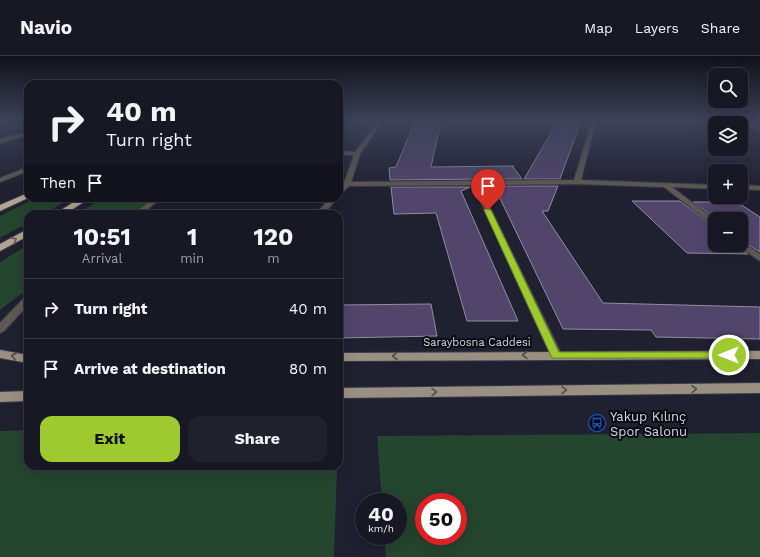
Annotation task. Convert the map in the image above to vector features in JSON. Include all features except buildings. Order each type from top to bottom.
[{"type":"highway","points":[[0,208],[24,196]]},
{"type":"highway","points":[[65,210],[79,202]]},
{"type":"highway","points":[[0,248],[24,234]]},
{"type":"main road","points":[[0,354],[24,358]]},
{"type":"main road","name":"Saraybosna Caddesi","points":[[343,357],[760,355]]},
{"type":"main road","points":[[343,393],[760,388]]},
{"type":"main road","points":[[0,397],[24,396]]},
{"type":"street","points":[[343,188],[347,184],[357,154],[364,144]]},
{"type":"street","points":[[577,182],[587,144]]},
{"type":"street","points":[[343,153],[357,154]]},
{"type":"street","points":[[0,180],[24,171]]},
{"type":"street","points":[[347,184],[577,182],[708,187]]},
{"type":"street","points":[[475,183],[556,355]]},
{"type":"street","points":[[666,186],[708,219]]},
{"type":"street","points":[[748,187],[760,188]]},
{"type":"street","points":[[142,210],[153,202]]},
{"type":"street","points":[[324,210],[330,202]]},
{"type":"street","points":[[748,249],[760,258]]},
{"type":"street","points":[[0,329],[24,303]]},
{"type":"green space","points":[[28,202],[65,202],[50,210],[24,210],[24,225],[0,238],[0,216]]},
{"type":"green space","points":[[96,202],[148,202],[138,210],[84,210]]},
{"type":"green space","points":[[24,247],[24,292],[0,310],[0,262]]},
{"type":"green space","points":[[24,430],[24,470],[337,470],[334,557],[0,557],[0,431]]},
{"type":"green space","points":[[760,433],[760,557],[386,557],[385,545],[407,545],[407,493],[381,493],[377,436]]},
{"type":"place","name":"Yakup Kılınç Spor Salonu","points":[[597,423]]},
{"type":"route","points":[[488,210],[556,355],[729,355]]}]
